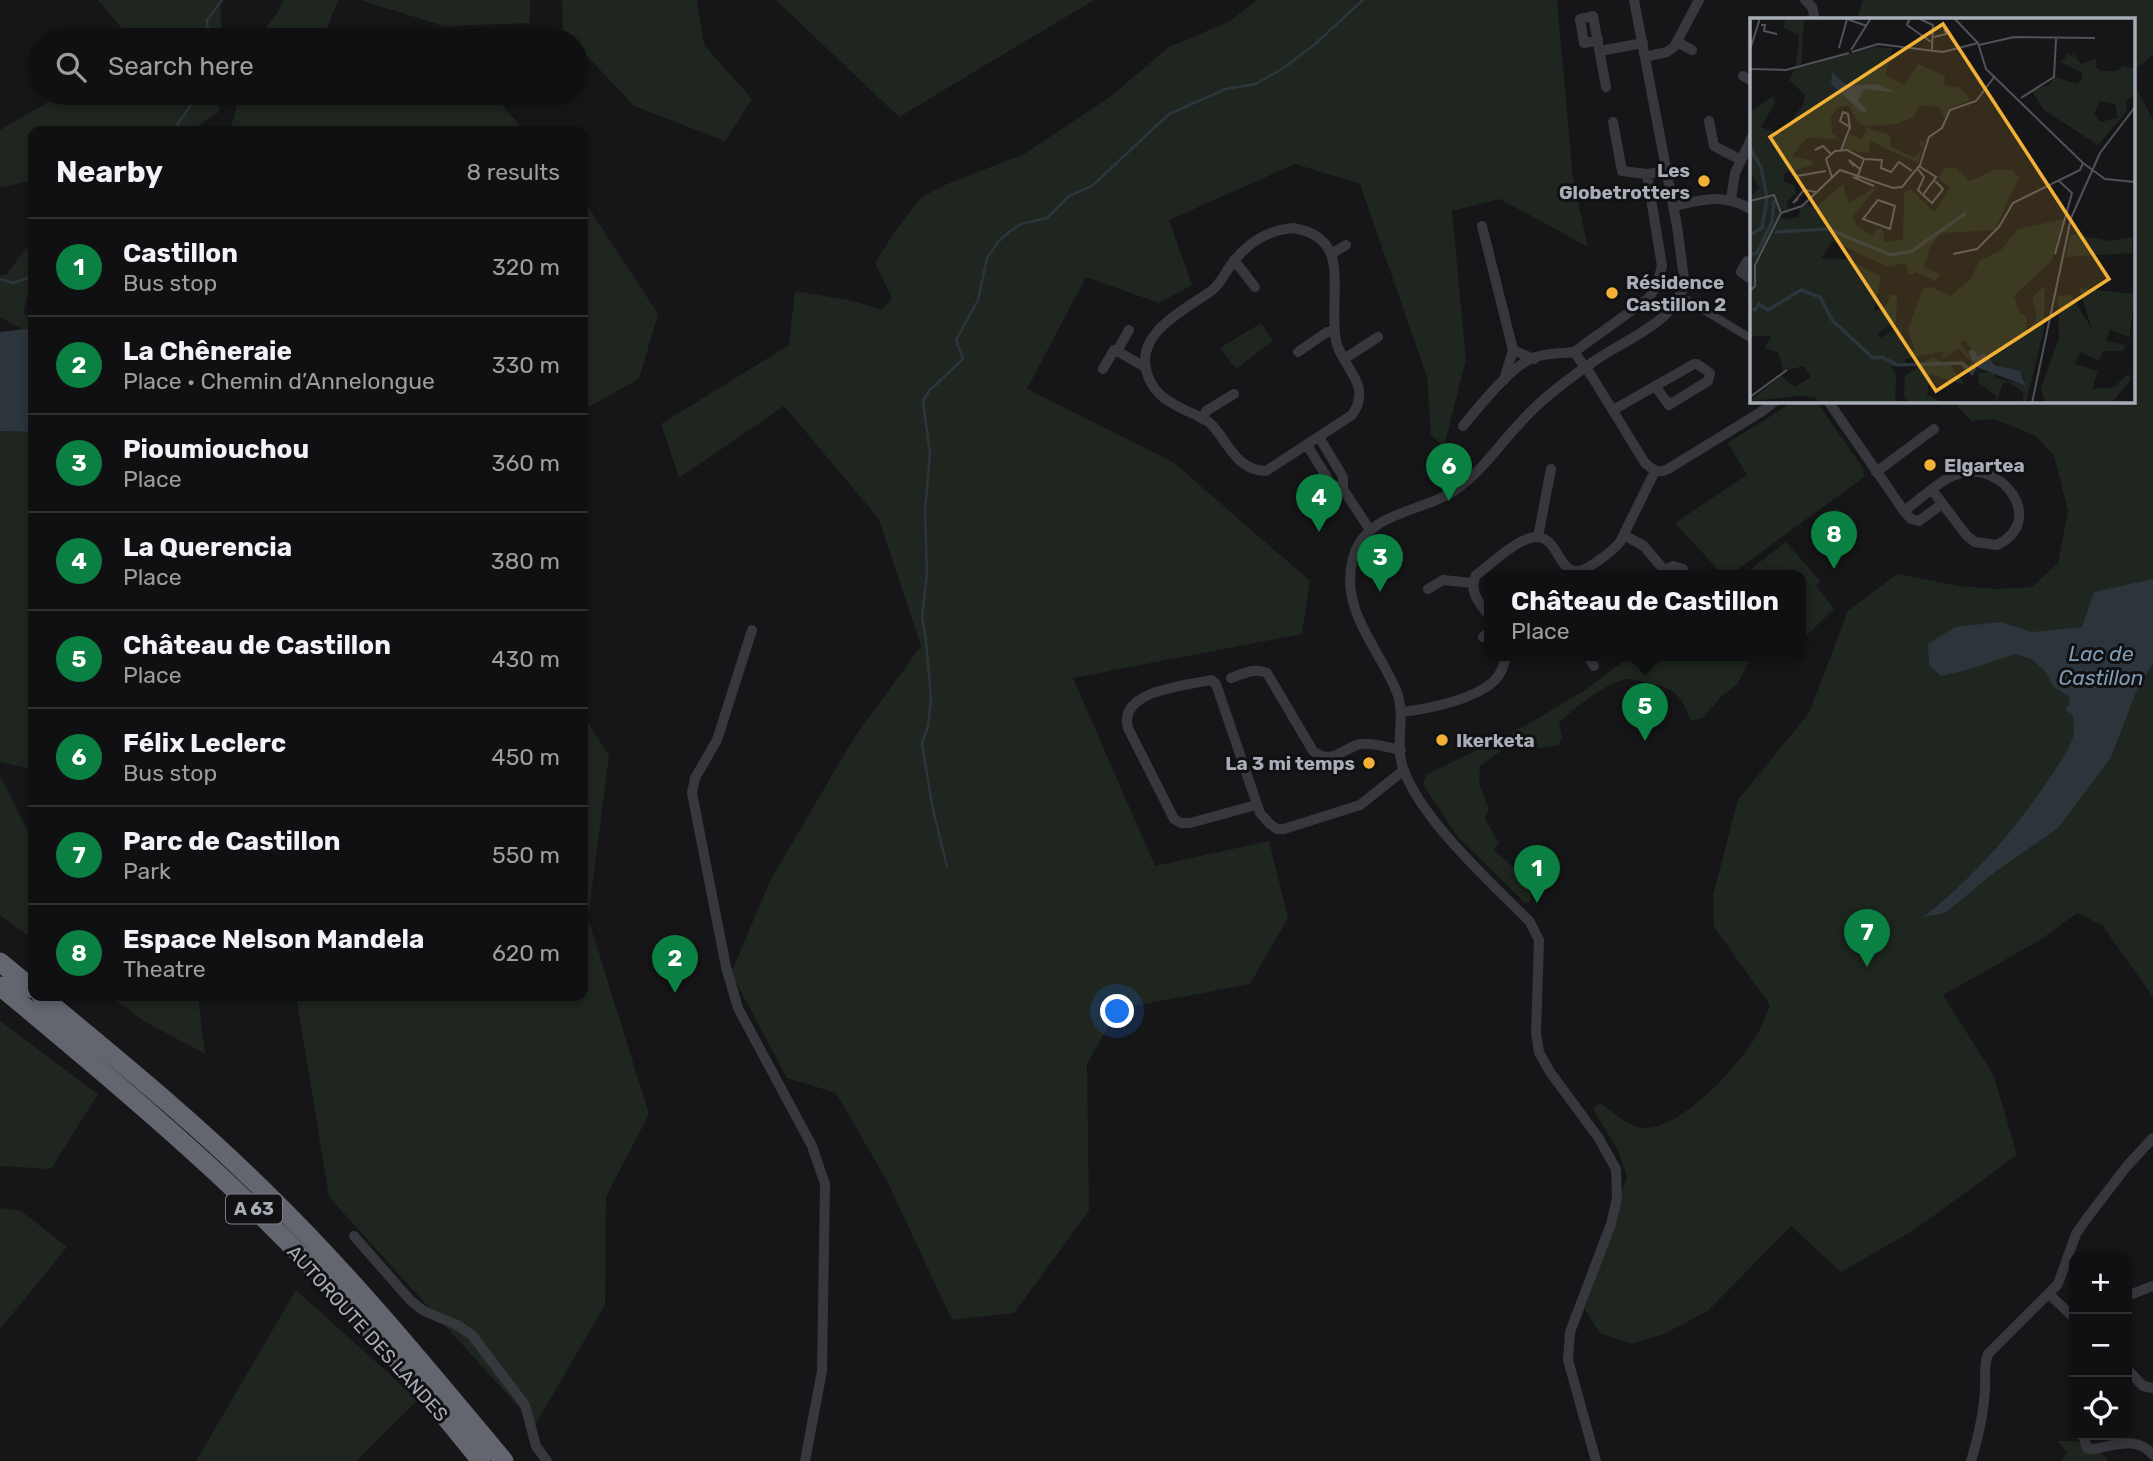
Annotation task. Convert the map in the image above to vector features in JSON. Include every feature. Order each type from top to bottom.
[{"type":"highway","points":[[0,962],[28,985]]},
{"type":"highway","name":"AUTOROUTE DES LANDES","points":[[0,986],[180,1140],[261,1216],[387,1350],[481,1461]]},
{"type":"highway","name":"AUTOROUTE DES LANDES","points":[[47,1001],[141,1080],[268,1195],[382,1315],[504,1461]]},
{"type":"street","points":[[1595,1461],[1568,1360],[1570,1332],[1611,1224],[1617,1198],[1616,1169],[1598,1137],[1550,1072],[1539,1052],[1536,995],[1540,952],[1535,931],[1530,922],[1425,810],[1404,770],[1401,750],[1402,712],[1396,688],[1363,628],[1352,603],[1350,586],[1353,557],[1370,530],[1394,515],[1413,511],[1456,490],[1475,475],[1522,420],[1586,368],[1664,317],[1685,286],[1674,206],[1634,0]]},
{"type":"street","points":[[1645,57],[1667,52],[1677,42],[1699,0]]},
{"type":"street","points":[[1805,0],[1812,7],[1815,18]]},
{"type":"street","points":[[1677,42],[1692,50]]},
{"type":"street","points":[[1606,87],[1599,46],[1643,43]]},
{"type":"street","points":[[1709,121],[1714,146],[1741,160]]},
{"type":"street","points":[[1613,122],[1622,171],[1647,174],[1667,171]]},
{"type":"street","points":[[1731,199],[1735,173],[1750,141]]},
{"type":"street","points":[[1462,426],[1486,398],[1525,362],[1574,352],[1649,298],[1657,284],[1662,266],[1647,174]]},
{"type":"street","points":[[1674,206],[1711,197],[1731,199],[1750,209]]},
{"type":"street","points":[[1482,226],[1513,350],[1504,382]]},
{"type":"street","points":[[1293,228],[1319,237],[1331,254],[1336,344],[1359,387],[1359,405],[1352,415],[1266,471],[1246,467],[1234,456],[1210,422],[1167,402],[1156,391],[1145,367],[1144,356],[1153,334],[1213,290],[1234,260],[1254,241],[1275,230],[1293,228]]},
{"type":"street","points":[[1331,254],[1346,245]]},
{"type":"street","points":[[1234,260],[1255,287]]},
{"type":"street","points":[[1747,261],[1741,272],[1750,279]]},
{"type":"street","points":[[1687,300],[1750,338]]},
{"type":"street","points":[[1103,369],[1129,330]]},
{"type":"street","points":[[1298,352],[1327,332],[1335,332]]},
{"type":"street","points":[[1344,359],[1378,337]]},
{"type":"street","points":[[1513,350],[1534,359]]},
{"type":"street","points":[[1117,351],[1145,367]]},
{"type":"street","points":[[1574,352],[1645,463],[1655,471],[1668,469],[1773,402]]},
{"type":"street","points":[[1613,410],[1655,386],[1697,364],[1710,373],[1708,381],[1669,405],[1655,386]]},
{"type":"street","points":[[1203,419],[1206,411],[1234,394]]},
{"type":"street","points":[[1829,402],[1911,519],[1919,521],[1942,504]]},
{"type":"street","points":[[1876,472],[1934,429]]},
{"type":"street","points":[[1320,437],[1343,477],[1343,489],[1370,530]]},
{"type":"street","points":[[1307,445],[1331,484],[1343,489]]},
{"type":"street","points":[[1323,470],[1333,463]]},
{"type":"street","points":[[1538,537],[1551,468]]},
{"type":"street","points":[[1585,570],[1615,549],[1655,471]]},
{"type":"street","points":[[1904,511],[1952,476],[1961,472],[1978,471],[1995,477],[2017,500],[2020,523],[2015,534],[1997,545],[1975,542],[1967,536],[1932,491]]},
{"type":"street","points":[[1624,535],[1644,546],[1664,570],[1672,566],[1683,569]]},
{"type":"street","points":[[1484,610],[1473,593],[1472,583],[1476,575],[1526,539],[1545,539],[1570,570]]},
{"type":"street","points":[[1428,589],[1443,580],[1472,583]]},
{"type":"street","points":[[752,630],[717,740],[695,778],[692,793],[726,967],[738,1007],[812,1146],[825,1184],[822,1371],[805,1461]]},
{"type":"street","points":[[1402,712],[1464,698],[1495,680],[1505,661]]},
{"type":"street","points":[[1591,661],[1594,666]]},
{"type":"street","points":[[1231,678],[1254,670],[1267,673],[1313,751],[1322,758],[1333,757],[1359,744],[1401,750]]},
{"type":"street","points":[[1256,804],[1190,823],[1181,823],[1174,819],[1128,728],[1126,719],[1132,703],[1144,695],[1211,680],[1216,684],[1256,804],[1260,813],[1277,828],[1284,829],[1360,805],[1404,770]]},
{"type":"street","points":[[1971,1461],[1982,1411],[1986,1385],[1983,1369],[1988,1354],[2049,1294],[2063,1275],[2071,1247],[2087,1217],[2153,1138]]},
{"type":"street","points":[[354,1236],[411,1301],[424,1311],[457,1325],[472,1335],[525,1405],[536,1446],[547,1461]]},
{"type":"street","points":[[2132,1294],[2153,1286]]},
{"type":"street","points":[[2049,1294],[2070,1314]]},
{"type":"street","points":[[2132,1374],[2143,1386],[2153,1388]]},
{"type":"street","points":[[2085,1440],[2087,1448],[2093,1449],[2134,1442],[2148,1448],[2153,1455]]},
{"type":"shaded area","points":[[98,0],[220,0],[221,28],[122,28]]},
{"type":"shaded area","points":[[284,0],[338,0],[327,28],[265,28]]},
{"type":"shaded area","points":[[360,0],[530,0],[530,23],[444,26]]},
{"type":"shaded area","points":[[562,0],[697,0],[704,45],[752,99],[725,141],[634,106],[588,57],[588,28],[563,28]]},
{"type":"shaded area","points":[[776,0],[1094,0],[899,117]]},
{"type":"shaded area","points":[[1257,0],[1557,0],[1573,179],[1588,247],[1500,199],[1452,211],[1466,360],[1444,447],[1431,435],[1427,377],[1360,184],[1295,164],[1169,220],[1192,285],[1159,303],[1086,277],[1027,389],[1173,462],[1310,581],[1302,634],[1073,678],[1155,866],[1269,841],[1288,918],[1250,984],[1118,1009],[1087,1064],[1089,1211],[1014,1313],[952,1320],[887,1181],[836,1093],[787,1078],[731,973],[771,879],[854,738],[921,646],[879,519],[784,406],[679,478],[661,424],[789,345],[795,291],[853,301],[882,310],[892,298],[875,263],[922,197],[945,185],[1024,154],[1110,97],[1169,47],[1230,21]]},
{"type":"shaded area","points":[[1863,0],[2153,0],[2153,55],[2136,68],[2136,18],[1857,18]]},
{"type":"shaded area","points":[[2136,87],[2153,120],[2153,997],[2102,925],[2077,913],[2040,940],[1943,995],[1994,1076],[2017,1155],[1917,1228],[1841,1272],[1791,1226],[1708,1311],[1664,1334],[1631,1344],[1600,1333],[1585,1310],[1627,1177],[1618,1150],[1593,1109],[1600,1103],[1622,1120],[1642,1128],[1663,1124],[1679,1116],[1710,1092],[1759,1032],[1770,1005],[1714,927],[1713,895],[1738,800],[1809,713],[1848,611],[1897,574],[1960,586],[1997,589],[2032,587],[2058,563],[2068,511],[2054,456],[2037,437],[2015,427],[1993,419],[1971,421],[1954,402],[2136,402]]},
{"type":"shaded area","points":[[43,105],[219,105],[219,112],[198,126],[28,126],[28,182],[0,187],[0,130]]},
{"type":"shaded area","points":[[237,105],[502,105],[521,126],[231,126]]},
{"type":"shaded area","points":[[588,207],[658,314],[639,379],[588,407]]},
{"type":"shaded area","points":[[28,248],[28,297],[24,313],[28,317],[28,332],[0,317],[0,275],[6,275]]},
{"type":"shaded area","points":[[1261,323],[1273,341],[1236,369],[1220,348]]},
{"type":"shaded area","points":[[1788,402],[1817,402],[1863,468],[1864,477],[1737,570],[1718,570],[1675,523],[1747,475],[1728,443],[1785,407]]},
{"type":"shaded area","points":[[0,431],[28,432],[28,768],[0,762]]},
{"type":"shaded area","points":[[1837,508],[1852,525],[1848,529],[1853,537],[1839,547],[1818,522]]},
{"type":"shaded area","points":[[1786,542],[1820,581],[1816,586],[1834,609],[1806,636],[1806,570],[1750,570]]},
{"type":"shaded area","points":[[1624,661],[1749,661],[1738,683],[1720,698],[1702,719],[1690,720],[1679,697],[1668,689],[1628,679],[1601,690],[1559,723],[1562,737],[1559,745],[1539,748],[1520,742],[1502,750],[1480,766],[1479,784],[1489,809],[1485,819],[1499,843],[1494,850],[1515,869],[1536,847],[1554,863],[1548,873],[1532,887],[1530,902],[1525,903],[1458,837],[1423,785],[1426,775],[1523,727],[1585,690]]},
{"type":"shaded area","points":[[588,723],[609,756],[588,918]]},
{"type":"shaded area","points":[[0,776],[28,831],[28,935],[0,915]]},
{"type":"shaded area","points":[[588,918],[649,1114],[606,1197],[605,1305],[535,1425],[329,1197],[297,1001],[588,1001]]},
{"type":"shaded area","points":[[117,1001],[199,1001],[205,1054],[142,1020]]},
{"type":"shaded area","points":[[0,1021],[98,1094],[51,1169],[0,1166]]},
{"type":"shaded area","points":[[0,1208],[21,1211],[67,1247],[0,1329]]},
{"type":"shaded area","points":[[296,1290],[418,1400],[356,1461],[196,1461]]},
{"type":"shaded area","points":[[2058,1441],[2092,1445],[2108,1461],[2060,1461],[2067,1453]]},
{"type":"water","points":[[28,329],[28,432],[0,431],[0,332]]},
{"type":"water","name":"Lac de Castillon","points":[[2153,579],[2153,663],[2136,692],[2111,757],[2058,828],[1995,872],[1945,913],[1923,917],[1959,887],[2007,835],[2036,798],[2062,758],[2074,732],[2073,715],[2065,709],[2069,705],[2070,697],[2054,687],[2044,670],[2031,659],[2015,654],[1941,676],[1929,665],[1928,644],[1955,627],[2001,622],[2032,632],[2082,627],[2094,592]]},
{"type":"waterway","points":[[208,28],[207,20],[222,0]]},
{"type":"waterway","points":[[947,867],[932,805],[922,743],[928,726],[931,698],[922,617],[927,573],[925,510],[930,454],[923,401],[929,391],[963,359],[956,340],[978,300],[987,258],[1009,232],[1021,224],[1047,218],[1069,196],[1092,186],[1169,114],[1226,89],[1256,84],[1282,69],[1314,45],[1363,0]]},
{"type":"waterway","points":[[176,126],[191,105]]},
{"type":"waterway","points":[[0,279],[13,283],[28,278]]},
{"type":"place","name":"Les Globetrotters","points":[[1704,181]]},
{"type":"place","name":"Résidence Castillon 2","points":[[1612,293]]},
{"type":"place","name":"Elgartea","points":[[1930,465]]},
{"type":"place","name":"Félix Leclerc","points":[[1449,501]]},
{"type":"place","name":"La Querencia","points":[[1319,532]]},
{"type":"place","name":"Espace Nelson Mandela","points":[[1834,569]]},
{"type":"place","name":"Pioumiouchou","points":[[1380,592]]},
{"type":"place","name":"Ikerketa","points":[[1442,740]]},
{"type":"place","name":"Château de Castillon","points":[[1645,741]]},
{"type":"place","name":"La 3 mi temps","points":[[1369,763]]},
{"type":"place","name":"Castillon","points":[[1537,903]]},
{"type":"place","name":"Parc de Castillon","points":[[1867,967]]},
{"type":"place","name":"La Chêneraie","points":[[675,993]]}]
